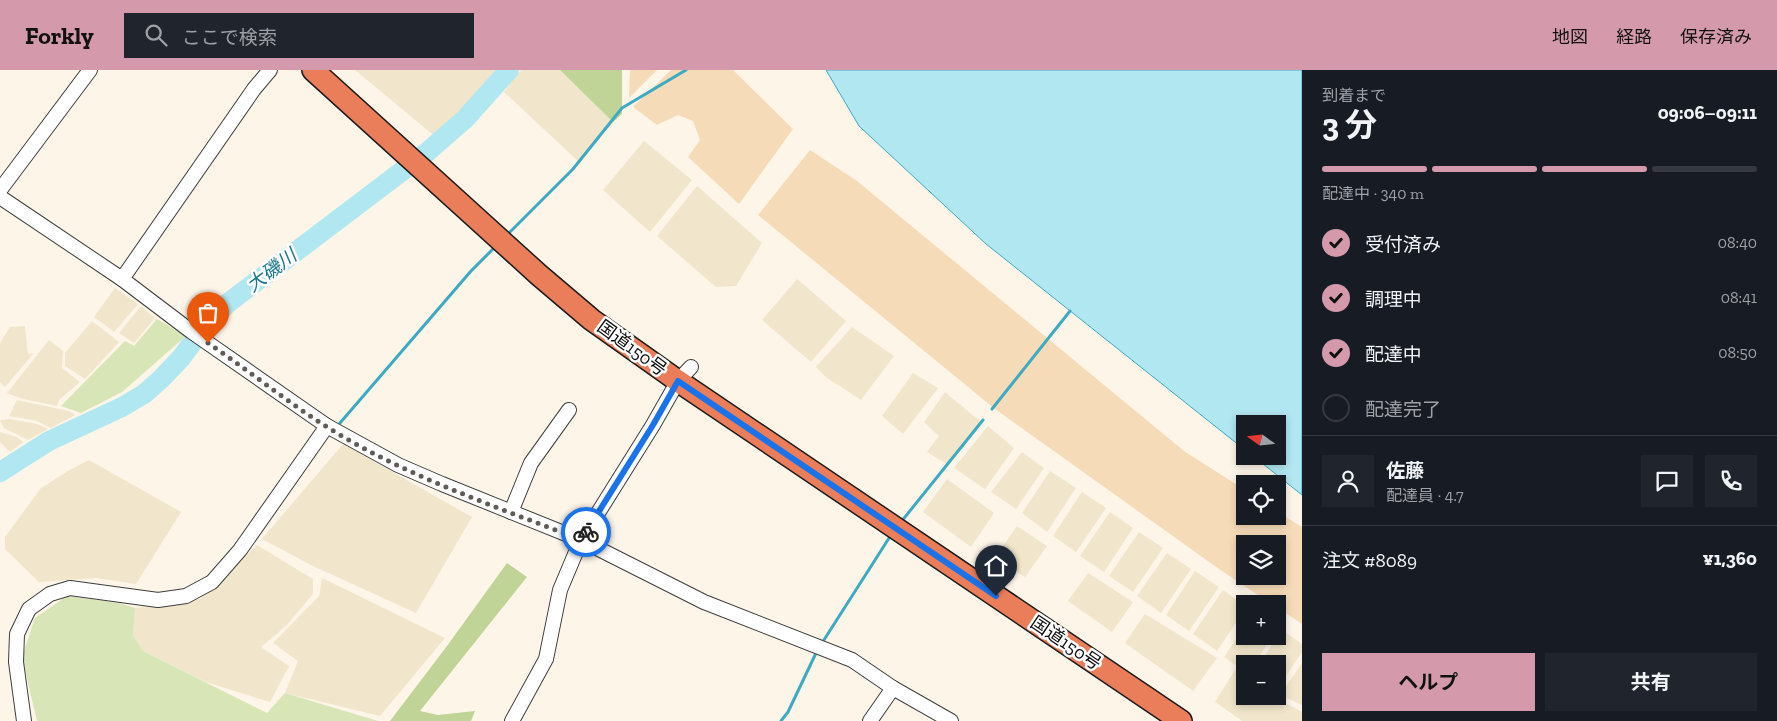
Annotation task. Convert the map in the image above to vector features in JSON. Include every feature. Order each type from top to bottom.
[{"type":"highway","name":"国道150号","points":[[313,70],[539,275],[592,320],[685,374],[1181,721]]},
{"type":"street","points":[[90,70],[0,196],[327,426],[398,465],[581,540],[704,602],[852,660],[893,688],[951,721]]},
{"type":"street","points":[[122,280],[228,125],[270,70]]},
{"type":"street","points":[[512,721],[546,659],[560,590],[581,540],[685,374]]},
{"type":"street","points":[[511,512],[531,463],[570,410]]},
{"type":"street","points":[[24,721],[16,662],[17,634],[29,608],[50,594],[70,588],[158,600],[186,596],[212,582],[240,550],[327,426]]},
{"type":"street","points":[[870,721],[893,688]]},
{"type":"shaded area","points":[[355,70],[498,70],[438,139]]},
{"type":"shaded area","points":[[521,70],[560,70],[613,122],[579,162],[504,92]]},
{"type":"shaded area","points":[[644,141],[692,180],[650,232],[603,190]]},
{"type":"shaded area","points":[[697,186],[762,243],[736,286],[716,287],[657,236]]},
{"type":"shaded area","points":[[797,279],[846,321],[811,362],[762,320]]},
{"type":"shaded area","points":[[115,288],[138,304],[114,332],[94,317]]},
{"type":"shaded area","points":[[141,306],[155,318],[134,343],[119,333]]},
{"type":"shaded area","points":[[92,321],[119,342],[85,379],[65,366],[65,353]]},
{"type":"shaded area","points":[[25,326],[28,354],[34,353],[5,387],[0,382],[0,343],[10,327]]},
{"type":"shaded area","points":[[852,327],[894,356],[861,400],[827,378],[816,367]]},
{"type":"shaded area","points":[[49,340],[63,351],[62,368],[80,382],[59,400],[57,406],[23,399],[7,393]]},
{"type":"shaded area","points":[[913,373],[938,388],[903,434],[882,416]]},
{"type":"shaded area","points":[[945,392],[981,422],[948,465],[927,452],[939,436],[924,422]]},
{"type":"shaded area","points":[[17,400],[69,411],[75,415],[51,428],[37,421],[9,416]]},
{"type":"shaded area","points":[[10,419],[37,424],[48,429],[28,440],[4,428],[0,420]]},
{"type":"shaded area","points":[[988,426],[1014,448],[985,489],[954,468]]},
{"type":"shaded area","points":[[0,432],[17,437],[23,442],[10,452],[0,442]]},
{"type":"shaded area","points":[[343,444],[472,517],[416,613],[313,566],[262,539]]},
{"type":"shaded area","points":[[1022,452],[1044,468],[1016,509],[991,492]]},
{"type":"shaded area","points":[[89,460],[181,512],[136,584],[97,578],[39,582],[5,549],[5,537],[41,488]]},
{"type":"shaded area","points":[[1050,471],[1076,488],[1047,532],[1022,513]]},
{"type":"shaded area","points":[[947,479],[994,513],[971,547],[923,512]]},
{"type":"shaded area","points":[[1082,492],[1106,508],[1076,552],[1053,536]]},
{"type":"shaded area","points":[[1110,512],[1133,528],[1104,572],[1080,556]]},
{"type":"shaded area","points":[[1017,526],[1047,546],[1025,577],[994,559]]},
{"type":"shaded area","points":[[1139,532],[1163,548],[1133,592],[1109,576]]},
{"type":"shaded area","points":[[257,545],[313,579],[313,594],[286,626],[261,647],[289,666],[270,702],[206,682],[143,651],[133,635],[135,608],[200,599]]},
{"type":"shaded area","points":[[1167,553],[1191,569],[1161,613],[1137,596]]},
{"type":"shaded area","points":[[1195,571],[1219,587],[1189,631],[1166,615]]},
{"type":"shaded area","points":[[1088,573],[1133,602],[1112,632],[1068,601]]},
{"type":"shaded area","points":[[322,578],[445,638],[380,716],[285,693],[298,661],[273,643],[319,596]]},
{"type":"shaded area","points":[[1223,590],[1236,599],[1236,622],[1217,651],[1193,634]]},
{"type":"shaded area","points":[[1145,614],[1217,658],[1193,691],[1125,643]]},
{"type":"shaded area","points":[[1286,633],[1302,644],[1302,652],[1286,676],[1286,655],[1265,655],[1272,645],[1286,645]]},
{"type":"shaded area","points":[[1236,639],[1236,645],[1267,645],[1260,655],[1236,655],[1236,666],[1224,657]]},
{"type":"shaded area","points":[[1302,663],[1302,705],[1286,698],[1286,686]]},
{"type":"shaded area","points":[[1235,670],[1236,705],[1286,705],[1286,703],[1302,712],[1302,721],[1242,721],[1215,702]]},
{"type":"green space","points":[[560,70],[622,70],[622,114],[613,122]]},
{"type":"green space","points":[[157,319],[186,336],[122,392],[81,413],[61,406],[125,341],[134,346]]},
{"type":"green space","points":[[507,563],[527,577],[420,711],[438,715],[475,711],[471,721],[390,721],[447,646]]},
{"type":"green space","points":[[67,596],[119,603],[135,608],[133,635],[143,651],[267,713],[285,693],[378,721],[37,721],[22,657],[35,618]]},
{"type":"sand","points":[[630,70],[657,70],[629,98]]},
{"type":"sand","points":[[671,70],[733,70],[793,129],[739,204],[688,157],[700,140],[693,121],[678,115],[657,125],[633,107]]},
{"type":"sand","points":[[810,150],[857,181],[1184,451],[1236,484],[1236,525],[1286,525],[1286,517],[1302,527],[1302,624],[1286,613],[1286,595],[1258,595],[1243,585],[1286,585],[1286,535],[1236,535],[1236,580],[995,409],[758,215]]},
{"type":"water","points":[[826,70],[1302,70],[1302,495],[1286,482],[1286,475],[1277,475],[1264,465],[1286,465],[1286,415],[1236,415],[1236,443],[986,244],[859,126]]},
{"type":"waterway","name":"大磯川","points":[[0,472],[49,441],[122,407],[144,394],[181,358],[208,322],[228,303],[426,153],[465,119],[509,70]]},
{"type":"waterway","points":[[507,235],[573,169],[622,108],[686,70]]},
{"type":"waterway","points":[[340,423],[471,271],[495,247]]},
{"type":"waterway","points":[[992,409],[1070,311]]},
{"type":"waterway","points":[[901,522],[983,420]]},
{"type":"waterway","points":[[822,643],[891,535]]},
{"type":"waterway","points":[[781,721],[788,712],[817,651]]},
{"type":"way so far","points":[[208,343],[327,426],[398,465],[581,540],[586,532]]},
{"type":"route","points":[[586,532],[653,425],[678,381],[996,596]]}]
